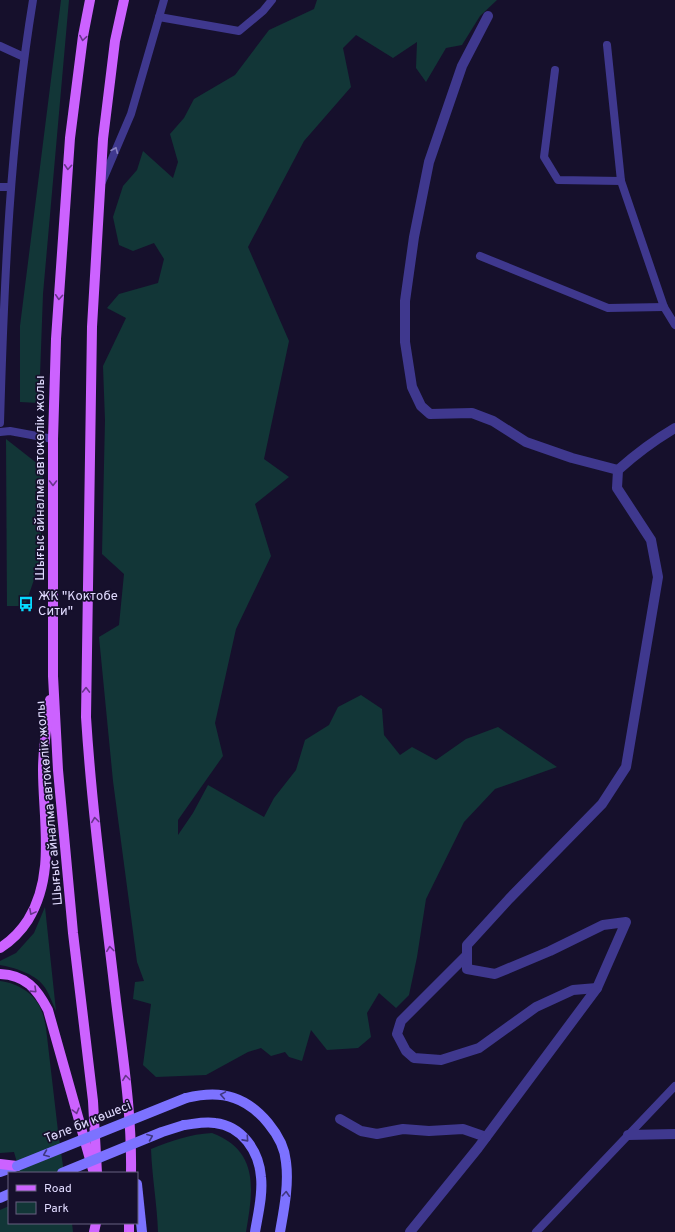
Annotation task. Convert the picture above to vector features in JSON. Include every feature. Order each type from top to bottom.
[{"type":"main road","name":"Шығыс айналма автокөлік жолы","points":[[90,0],[83,36],[70,138],[56,339],[53,439],[53,676],[58,770],[73,933],[93,1101],[97,1172]]},
{"type":"main road","points":[[124,0],[115,41],[103,139],[92,327],[86,716],[90,781],[128,1094],[131,1172]]},
{"type":"main road","points":[[0,948],[7,944],[23,928],[34,911],[44,876],[46,852],[43,771],[44,744],[53,676]]},
{"type":"main road","points":[[0,974],[8,974],[26,982],[39,994],[48,1010],[94,1172]]},
{"type":"main road","name":"Төле би көшесі","points":[[0,1172],[186,1098],[200,1094],[219,1094],[235,1098],[250,1107],[268,1122],[281,1142],[286,1160],[287,1180],[280,1232]]},
{"type":"main road","points":[[64,1172],[162,1132],[184,1125],[215,1123],[228,1126],[242,1135],[253,1147],[258,1161],[261,1176],[261,1197],[255,1232]]},
{"type":"main road","points":[[131,1158],[134,1172]]},
{"type":"main road","points":[[0,1164],[17,1166]]},
{"type":"main road","points":[[138,1194],[142,1232]]},
{"type":"street","points":[[488,16],[462,66],[429,162],[414,237],[405,301],[405,342],[412,387],[421,406],[430,414],[472,413],[492,421],[526,442],[572,458],[618,470]]},
{"type":"street","points":[[410,1232],[486,1137],[597,988],[626,922],[603,925],[550,951],[495,974],[467,969],[467,945],[509,899],[602,804],[626,767],[658,577],[651,540],[617,488],[618,470],[650,443],[675,428]]},
{"type":"street","points":[[467,954],[400,1021],[397,1034],[406,1051],[414,1058],[441,1060],[479,1048],[536,1007],[573,990],[597,988]]},
{"type":"street","points":[[340,1119],[361,1132],[377,1134],[404,1128],[429,1131],[462,1129],[486,1137]]},
{"type":"street","points":[[628,1135],[675,1134]]},
{"type":"lane","points":[[0,423],[2,335],[11,187],[24,57],[34,0]]},
{"type":"lane","points":[[100,186],[131,114],[164,0]]},
{"type":"lane","points":[[159,17],[239,31],[263,11],[269,0]]},
{"type":"lane","points":[[607,45],[620,181],[664,307],[675,325]]},
{"type":"lane","points":[[0,46],[24,57]]},
{"type":"lane","points":[[555,70],[544,157],[558,180],[620,181]]},
{"type":"lane","points":[[0,187],[11,187]]},
{"type":"lane","points":[[480,256],[608,308],[664,307]]},
{"type":"lane","points":[[0,432],[10,431],[53,439]]},
{"type":"lane","points":[[536,1232],[675,1086]]},
{"type":"green space","points":[[61,0],[69,0],[43,294],[39,403],[20,402],[20,326]]},
{"type":"green space","points":[[317,0],[497,0],[480,16],[462,45],[446,48],[426,82],[416,68],[417,42],[393,58],[356,35],[343,48],[351,87],[304,141],[248,247],[289,341],[264,459],[289,477],[255,504],[271,556],[236,629],[215,723],[223,756],[178,820],[178,835],[193,813],[208,785],[264,817],[274,798],[296,770],[305,740],[329,725],[338,707],[361,695],[382,709],[384,735],[400,755],[412,747],[436,760],[466,739],[498,727],[557,767],[495,789],[464,822],[426,899],[417,957],[409,995],[396,1008],[379,993],[367,1013],[371,1037],[358,1048],[327,1050],[311,1030],[302,1061],[289,1057],[285,1052],[271,1056],[261,1048],[248,1052],[206,1075],[156,1077],[143,1065],[151,1004],[133,999],[135,982],[144,981],[137,962],[113,781],[99,637],[119,625],[124,574],[102,554],[105,420],[103,366],[126,318],[107,308],[119,294],[158,283],[164,259],[154,243],[133,251],[119,245],[113,217],[123,186],[137,170],[143,151],[173,178],[178,162],[170,134],[184,118],[194,99],[235,75],[269,30],[314,9]]},
{"type":"green space","points":[[6,439],[43,468],[40,562],[25,606],[7,606]]},
{"type":"green space","points":[[45,907],[56,1011],[47,991],[39,981],[11,967],[0,965],[0,961],[16,953],[34,933]]},
{"type":"green space","points":[[0,981],[13,984],[26,990],[35,1000],[43,1014],[64,1172],[20,1172],[14,1152],[0,1153]]},
{"type":"green space","points":[[212,1133],[228,1141],[239,1150],[246,1161],[250,1174],[251,1187],[246,1232],[158,1232],[151,1149],[188,1136]]},
{"type":"green space","points":[[8,1206],[8,1224],[72,1224],[73,1232],[0,1232],[0,1210]]},
{"type":"place","name":"ЖК \"Коктобе Сити\"","points":[[26,604]]}]
